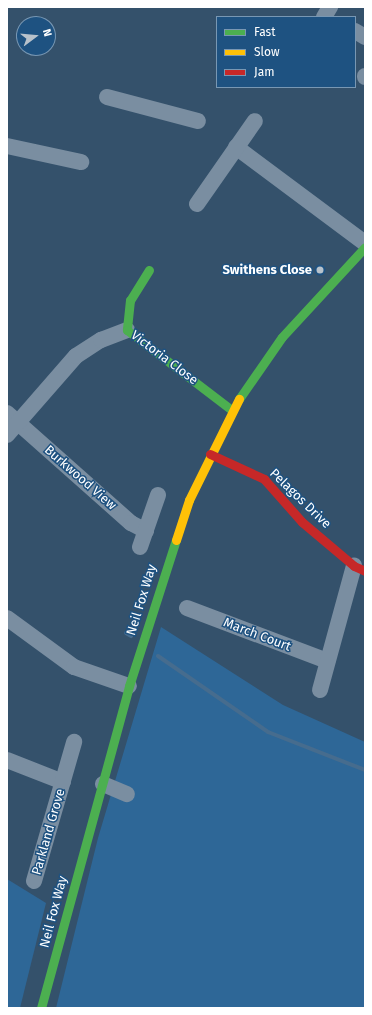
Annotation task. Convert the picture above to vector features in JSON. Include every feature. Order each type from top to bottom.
[{"type":"main road","name":"Neil Fox Way","points":[[41,1008],[129,686],[179,524],[210,454],[233,411],[282,337],[365,247]]},
{"type":"main road","name":"Victoria Close","points":[[149,270],[130,300],[127,330],[233,411]]},
{"type":"main road","name":"Pelagos Drive","points":[[210,454],[264,479],[302,522],[359,569]]},
{"type":"street","points":[[356,32],[365,37]]},
{"type":"street","points":[[107,97],[198,121]]},
{"type":"street","points":[[197,204],[255,121]]},
{"type":"street","points":[[7,146],[81,162]]},
{"type":"street","points":[[236,147],[365,243]]},
{"type":"street","points":[[7,434],[12,417],[76,356],[101,340],[127,330]]},
{"type":"street","name":"Burkwood View","points":[[12,417],[132,523],[146,531]]},
{"type":"street","points":[[140,547],[158,495]]},
{"type":"street","points":[[320,690],[327,661],[359,569]]},
{"type":"street","name":"March Court","points":[[187,608],[327,661]]},
{"type":"street","points":[[7,618],[74,667],[129,686]]},
{"type":"street","name":"Parkland Grove","points":[[34,881],[74,742]]},
{"type":"street","name":"Parkland Grove","points":[[7,760],[63,782]]},
{"type":"street","points":[[102,784],[127,794]]},
{"type":"shaded area","points":[[161,627],[283,705],[365,742],[365,1008],[56,1008],[98,838]]},
{"type":"shaded area","points":[[7,879],[46,903],[20,1008],[7,1008]]},
{"type":"waterway","points":[[126,633],[131,636]]},
{"type":"waterway","points":[[158,656],[268,732],[365,770]]},
{"type":"traffic: fast","points":[[239,399],[282,337],[365,247]]},
{"type":"traffic: fast","points":[[149,270],[130,300],[127,330],[233,411]]},
{"type":"traffic: fast","points":[[41,1008],[129,686],[176,540]]},
{"type":"traffic: slow","points":[[176,540],[189,500],[239,399]]},
{"type":"traffic: jam","points":[[210,454],[264,479],[302,522],[354,566],[365,571]]},
{"type":"place","name":"Swithens Close","points":[[320,270]]}]
